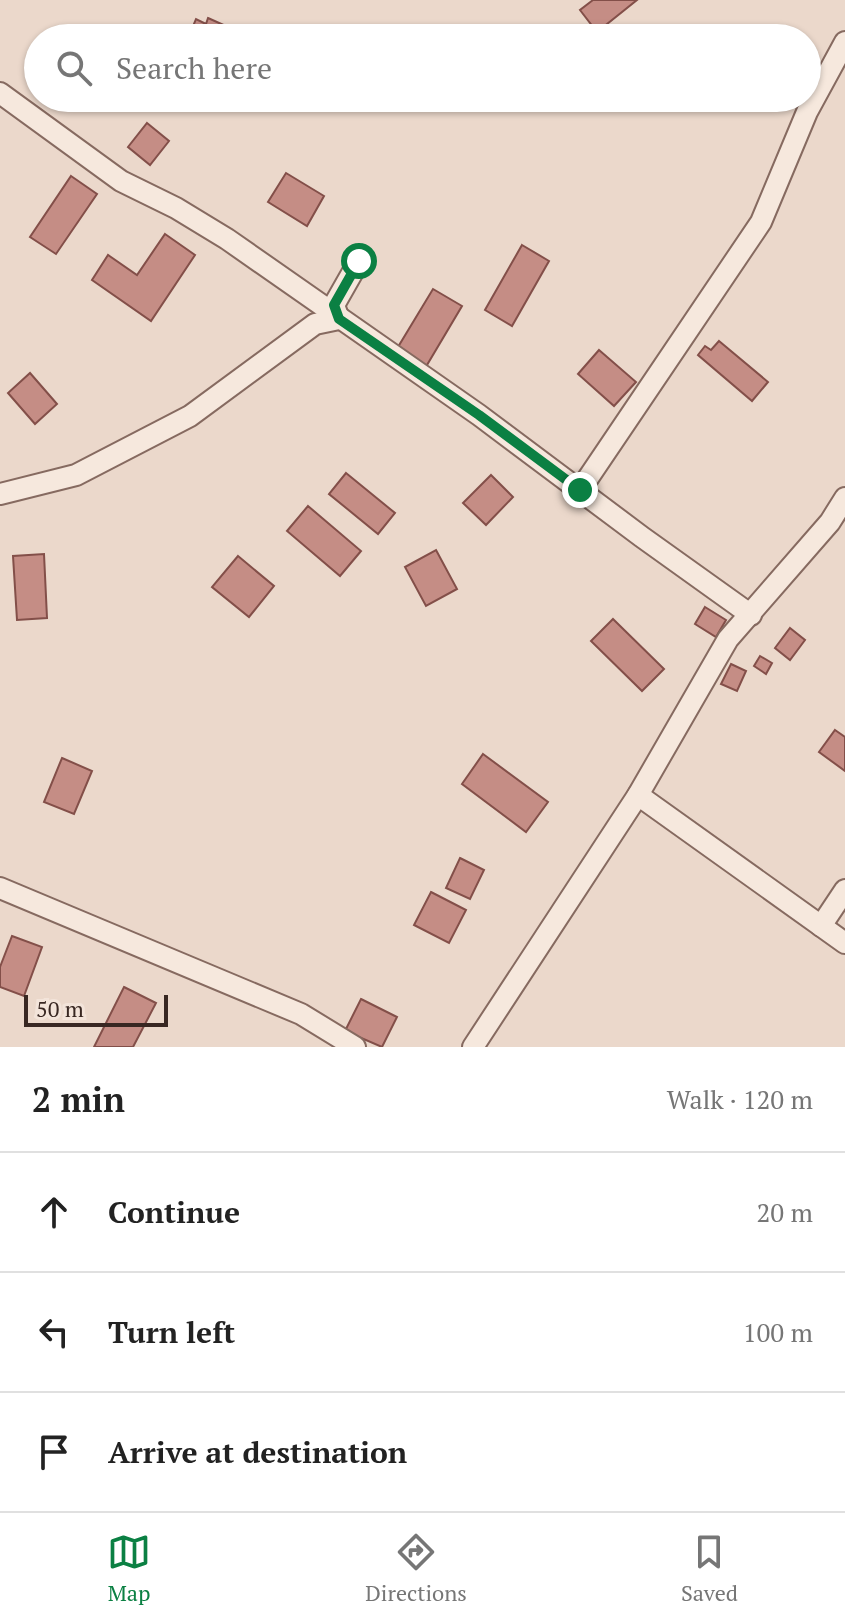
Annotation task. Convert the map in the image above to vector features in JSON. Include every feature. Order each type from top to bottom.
[{"type":"street","points":[[821,86],[845,42]]},
{"type":"street","points":[[0,93],[24,110]]},
{"type":"street","points":[[26,112],[121,181],[176,208],[227,239],[479,415],[751,615]]},
{"type":"street","points":[[580,490],[761,222],[807,112]]},
{"type":"street","points":[[339,319],[334,305],[359,261]]},
{"type":"street","points":[[0,494],[76,475],[190,416],[315,324],[339,319]]},
{"type":"street","points":[[473,1047],[638,795],[728,639],[837,527],[845,498]]},
{"type":"street","points":[[638,795],[845,943]]},
{"type":"street","points":[[0,888],[301,1014],[355,1047]]},
{"type":"street","points":[[821,926],[845,890]]},
{"type":"building","points":[[593,0],[637,0],[607,24],[591,24],[580,10]]},
{"type":"building","points":[[208,18],[222,24],[206,24]]},
{"type":"building","points":[[147,123],[169,141],[150,165],[128,147]]},
{"type":"building","points":[[286,173],[324,196],[307,226],[268,202]]},
{"type":"building","points":[[71,176],[97,194],[56,254],[30,237]]},
{"type":"building","points":[[165,234],[195,255],[151,321],[92,280],[108,255],[137,275]]},
{"type":"building","points":[[522,245],[549,261],[512,326],[485,310]]},
{"type":"building","points":[[433,289],[462,306],[424,370],[395,352]]},
{"type":"building","points":[[719,341],[768,382],[752,401],[698,355],[705,346],[711,350]]},
{"type":"building","points":[[599,350],[636,382],[614,406],[578,374]]},
{"type":"building","points":[[30,373],[57,404],[35,424],[8,393]]},
{"type":"building","points":[[346,473],[395,513],[378,534],[329,494]]},
{"type":"building","points":[[491,475],[513,497],[486,525],[463,503]]},
{"type":"building","points":[[308,506],[361,551],[340,576],[287,531]]},
{"type":"building","points":[[436,550],[457,589],[426,606],[405,567]]},
{"type":"building","points":[[44,554],[47,618],[17,620],[13,556]]},
{"type":"building","points":[[238,556],[274,586],[249,617],[212,587]]},
{"type":"building","points":[[705,607],[726,620],[716,637],[695,624]]},
{"type":"building","points":[[613,619],[664,669],[642,691],[591,641]]},
{"type":"building","points":[[790,628],[805,640],[790,660],[775,648]]},
{"type":"building","points":[[760,656],[772,663],[766,674],[754,666]]},
{"type":"building","points":[[731,664],[746,671],[737,691],[721,684]]},
{"type":"building","points":[[835,730],[845,737],[845,771],[819,752]]},
{"type":"building","points":[[483,754],[548,802],[526,832],[462,784]]},
{"type":"building","points":[[62,758],[92,771],[74,814],[44,802]]},
{"type":"building","points":[[460,858],[484,870],[470,899],[446,888]]},
{"type":"building","points":[[431,892],[466,910],[449,943],[414,925]]},
{"type":"building","points":[[12,936],[42,947],[24,996],[0,987],[0,967]]},
{"type":"building","points":[[124,987],[156,1003],[133,1047],[94,1047]]},
{"type":"building","points":[[361,999],[397,1017],[382,1047],[345,1031]]},
{"type":"route","points":[[359,261],[334,305],[339,319],[479,415],[580,490]]}]
